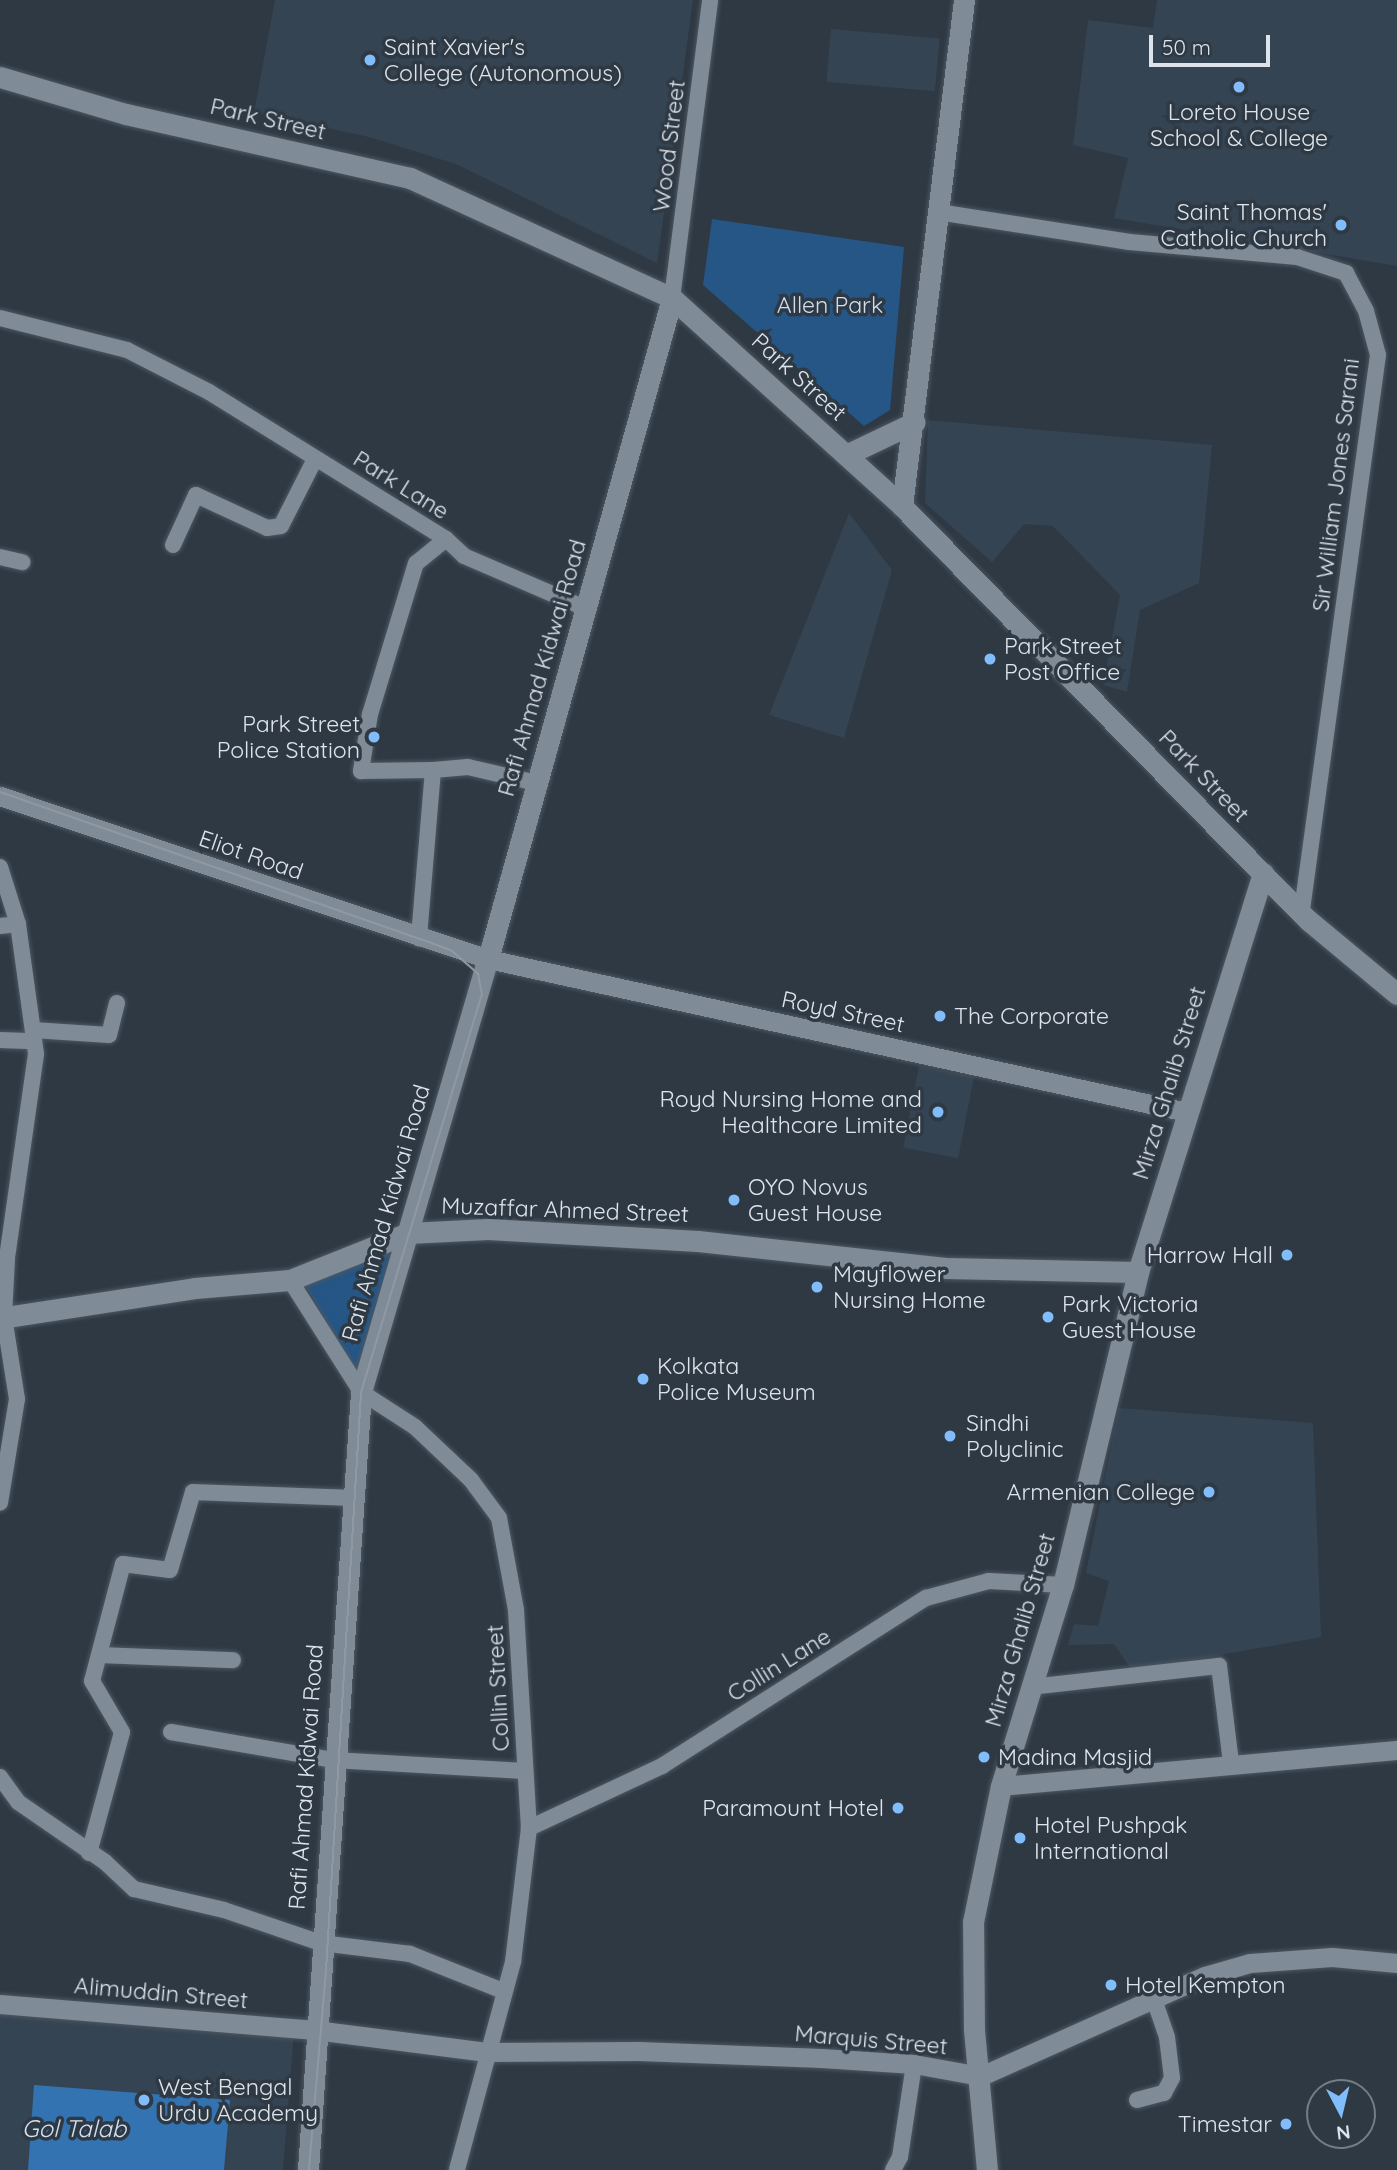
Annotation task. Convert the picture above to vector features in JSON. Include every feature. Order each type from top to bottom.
[{"type":"main road","points":[[902,506],[915,422],[964,0]]},
{"type":"main road","name":"Park Street","points":[[0,77],[125,114],[410,178],[673,298],[902,506],[1263,873],[1397,994]]},
{"type":"main road","name":"Rafi Ahmad Kidwai Road","points":[[308,2170],[333,1760],[361,1392],[488,959],[673,298]]},
{"type":"main road","points":[[846,454],[915,422]]},
{"type":"main road","name":"Mirza Ghalib Street","points":[[987,2170],[981,2076],[974,2029],[973,1922],[1001,1786],[1063,1586],[1138,1272],[1263,873]]},
{"type":"main road","name":"Muzaffar Ahmed Street","points":[[2,1317],[195,1288],[290,1280],[408,1233],[501,1230],[698,1241],[946,1268],[1138,1272]]},
{"type":"street","name":"Wood Street","points":[[673,298],[710,0]]},
{"type":"street","name":"Sir William Jones Sarani","points":[[938,212],[1130,242],[1297,257],[1346,273],[1366,311],[1378,355],[1302,910]]},
{"type":"street","name":"Park Lane","points":[[0,318],[127,350],[209,392],[446,540],[416,563],[370,713],[361,771],[433,770]]},
{"type":"street","points":[[173,545],[196,495],[267,528],[281,526],[315,459]]},
{"type":"street","points":[[446,540],[464,556],[585,608]]},
{"type":"street","points":[[0,557],[22,562]]},
{"type":"street","points":[[419,938],[433,770],[468,767],[537,783]]},
{"type":"street","name":"Eliot Road","points":[[0,796],[488,959]]},
{"type":"street","points":[[0,867],[18,925],[34,1036],[2,1317],[17,1399],[0,1503]]},
{"type":"street","points":[[0,926],[18,925]]},
{"type":"street","name":"Royd Street","points":[[488,959],[1187,1112]]},
{"type":"street","points":[[0,1040],[34,1036],[109,1035],[117,1003]]},
{"type":"street","name":"Collin Street","points":[[290,1280],[361,1392],[424,1436],[471,1480],[499,1518],[516,1610],[529,1828],[513,1962],[503,1991],[457,2170]]},
{"type":"street","points":[[89,1853],[122,1732],[92,1681],[123,1564],[170,1570],[193,1492],[353,1498]]},
{"type":"street","name":"Collin Lane","points":[[529,1828],[662,1766],[926,1598],[989,1581],[1063,1586]]},
{"type":"street","points":[[100,1655],[233,1660]]},
{"type":"street","points":[[1031,1687],[1219,1666],[1231,1763]]},
{"type":"street","points":[[171,1732],[333,1760],[525,1771]]},
{"type":"street","points":[[1001,1786],[1397,1750]]},
{"type":"street","points":[[0,1777],[18,1802],[134,1889],[224,1910],[321,1943],[410,1954],[503,1991]]},
{"type":"street","points":[[981,2076],[1205,1976],[1250,1964],[1332,1957],[1397,1963]]},
{"type":"street","points":[[1137,2100],[1164,2092],[1172,2078],[1167,2038],[1154,2000]]},
{"type":"street","name":"Alimuddin Street","points":[[0,2004],[318,2030]]},
{"type":"street","name":"Marquis Street","points":[[318,2030],[487,2052],[639,2051],[914,2064],[981,2076]]},
{"type":"street","points":[[893,2170],[900,2157],[914,2064]]},
{"type":"shaded area","points":[[275,0],[693,0],[657,263],[456,164],[369,137],[254,112]]},
{"type":"shaded area","name":"Loreto House School & College","points":[[1157,0],[1397,0],[1397,266],[1114,218],[1128,158],[1073,145],[1088,20],[1153,28]]},
{"type":"shaded area","points":[[831,29],[940,38],[935,91],[826,82]]},
{"type":"shaded area","points":[[928,420],[1212,445],[1199,583],[1140,610],[1127,692],[1103,685],[1120,595],[1053,526],[1024,524],[992,562],[925,503]]},
{"type":"shaded area","points":[[849,513],[892,570],[844,738],[769,715]]},
{"type":"shaded area","name":"Royd Nursing Home and Healthcare Limited","points":[[919,1066],[974,1077],[958,1158],[903,1147]]},
{"type":"shaded area","name":"Armenian College","points":[[1119,1408],[1313,1423],[1321,1637],[1132,1671],[1114,1644],[1068,1645],[1074,1624],[1098,1626],[1109,1581],[1086,1573]]},
{"type":"shaded area","name":"West Bengal Urdu Academy","points":[[0,2013],[294,2030],[283,2170],[0,2170]]},
{"type":"green space","name":"Allen Park","points":[[712,219],[904,247],[890,410],[864,426],[703,285]]},
{"type":"green space","points":[[399,1243],[358,1376],[304,1284]]},
{"type":"water","name":"Gol Talab","points":[[34,2085],[230,2100],[224,2170],[28,2170]]},
{"type":"tram line","points":[[0,792],[429,942],[452,951],[478,974],[482,994],[361,1393],[326,1970],[309,2170]]},
{"type":"place","name":"Saint Xavier's College (Autonomous)","points":[[370,60]]},
{"type":"place","name":"Loreto House School & College","points":[[1239,87]]},
{"type":"place","name":"Saint Thomas' Catholic Church","points":[[1341,225]]},
{"type":"place","name":"Park Street Post Office","points":[[990,659]]},
{"type":"place","name":"Park Street Police Station","points":[[374,737]]},
{"type":"place","name":"The Corporate","points":[[940,1016]]},
{"type":"place","name":"Royd Nursing Home and Healthcare Limited","points":[[938,1112]]},
{"type":"place","name":"OYO Novus Guest House","points":[[734,1200]]},
{"type":"place","name":"Harrow Hall","points":[[1287,1255]]},
{"type":"place","name":"Mayflower Nursing Home","points":[[817,1287]]},
{"type":"place","name":"Park Victoria Guest House","points":[[1048,1317]]},
{"type":"place","name":"Kolkata Police Museum","points":[[643,1379]]},
{"type":"place","name":"Sindhi Polyclinic","points":[[950,1436]]},
{"type":"place","name":"Armenian College","points":[[1209,1492]]},
{"type":"place","name":"Madina Masjid","points":[[984,1757]]},
{"type":"place","name":"Paramount Hotel","points":[[898,1808]]},
{"type":"place","name":"Hotel Pushpak International","points":[[1020,1838]]},
{"type":"place","name":"Hotel Kempton","points":[[1111,1985]]},
{"type":"place","name":"West Bengal Urdu Academy","points":[[144,2100]]},
{"type":"place","name":"Timestar","points":[[1286,2124]]}]
